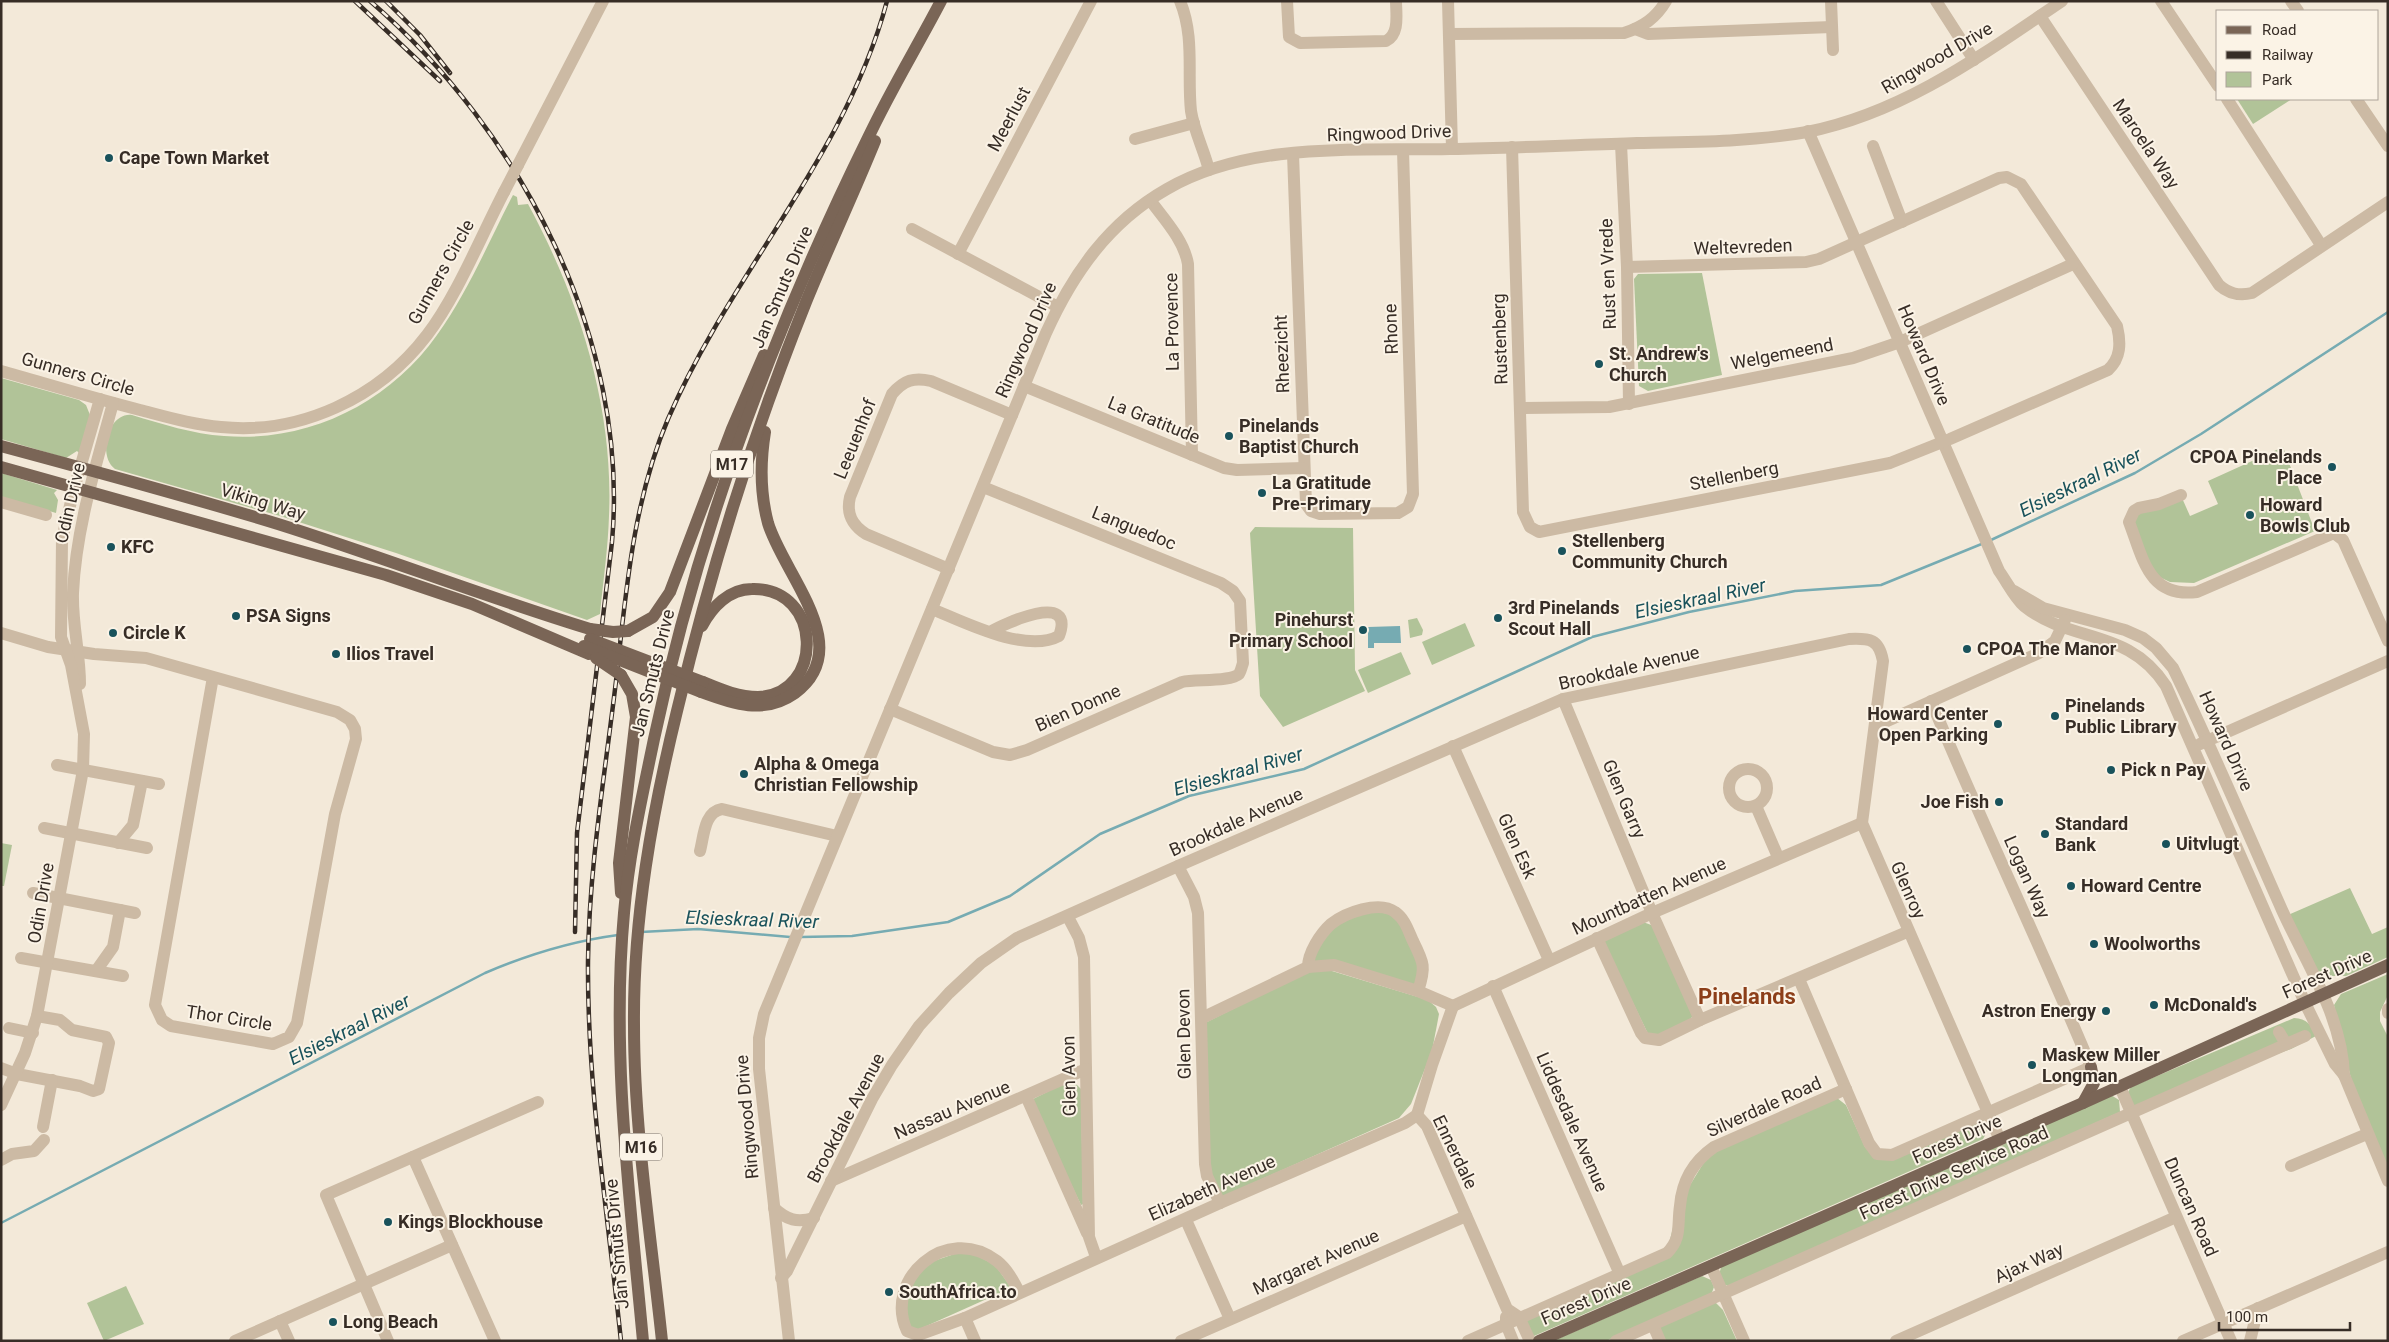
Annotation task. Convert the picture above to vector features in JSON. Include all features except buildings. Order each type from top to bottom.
[{"type":"main road","name":"Jan Smuts Drive","points":[[643,1341],[623,1102],[620,1030],[622,958],[624,917],[637,820],[671,661],[732,463],[793,302],[812,256],[868,136],[941,1]]},
{"type":"main road","name":"Jan Smuts Drive","points":[[662,1341],[638,1117],[634,1023],[639,920],[652,825],[689,660],[713,570],[770,400],[805,304],[911,56]]},
{"type":"main road","points":[[588,642],[613,632],[628,631],[653,617],[666,600],[746,396],[766,351],[793,302]]},
{"type":"main road","points":[[588,642],[746,706],[773,704],[798,690],[812,674],[817,661],[820,641],[817,625],[810,607],[778,549],[769,525],[763,500],[762,454],[770,400]]},
{"type":"main road","name":"Viking Way","points":[[1,446],[278,524],[390,561],[510,604],[588,642]]},
{"type":"main road","name":"Viking Way","points":[[1,467],[88,493],[386,575],[509,619],[588,642]]},
{"type":"main road","points":[[689,660],[708,615],[718,604],[732,594],[748,589],[761,589],[781,596],[797,610],[806,630],[806,654],[797,674],[783,688],[763,696],[751,696],[702,687]]},
{"type":"main road","points":[[588,642],[621,675],[632,694],[636,717],[619,863],[624,917]]},
{"type":"main road","name":"Forest Drive","points":[[1539,1341],[2120,1087],[2388,965]]},
{"type":"main road","points":[[2083,1103],[2094,1083],[2091,1066]]},
{"type":"street","name":"Gunners Circle","points":[[1,371],[113,403],[200,424],[243,428],[286,424],[303,420],[357,397],[398,367],[428,334],[445,306],[603,1]]},
{"type":"street","name":"Meerlust","points":[[958,254],[1091,1]]},
{"type":"street","points":[[1180,1],[1189,33],[1194,123],[1210,170]]},
{"type":"street","points":[[1286,1],[1289,37],[1300,43],[1386,41],[1394,35],[1396,30],[1396,1]]},
{"type":"street","points":[[1448,1],[1452,149]]},
{"type":"street","points":[[1449,34],[1611,34],[1635,29],[1654,18],[1666,1]]},
{"type":"street","points":[[1831,1],[1832,50]]},
{"type":"street","points":[[1936,1],[1974,60]]},
{"type":"street","name":"Ringwood Drive","points":[[788,1341],[758,1053],[764,1014],[1058,307],[1072,281],[1102,240],[1127,217],[1150,200],[1184,180],[1210,170],[1257,157],[1403,150],[1730,141],[1808,131],[1874,112],[1897,103],[1974,60],[2062,1]]},
{"type":"street","points":[[2162,1],[2216,83]]},
{"type":"street","name":"Maroela Way","points":[[2040,16],[2224,290],[2242,295],[2252,293],[2321,245]]},
{"type":"street","points":[[1654,18],[1660,25],[1674,32]]},
{"type":"street","points":[[1635,29],[1648,34],[1832,27]]},
{"type":"street","points":[[2227,100],[2321,245],[2388,202]]},
{"type":"street","points":[[2357,100],[2388,146]]},
{"type":"street","points":[[1135,139],[1194,123]]},
{"type":"street","name":"Howard Drive","points":[[1808,131],[1995,561],[2012,590],[2025,606],[2065,620],[2117,643],[2146,661],[2166,686],[2305,1003],[2335,1064],[2344,1075]]},
{"type":"street","name":"Rust en Vrede","points":[[1621,144],[1629,404]]},
{"type":"street","points":[[1873,146],[1902,222]]},
{"type":"street","name":"Rustenberg","points":[[1512,147],[1523,512],[1530,528]]},
{"type":"street","name":"Rhone","points":[[1403,150],[1413,494],[1408,507]]},
{"type":"street","name":"Rheezicht","points":[[1293,154],[1303,468],[1306,504],[1312,511],[1320,514],[1398,513],[1408,507]]},
{"type":"street","name":"Weltevreden","points":[[1626,267],[1798,263],[1818,259],[1999,178],[2008,177],[2021,184],[2073,264]]},
{"type":"street","name":"La Provence","points":[[1150,200],[1181,244],[1188,264],[1192,455]]},
{"type":"street","points":[[912,229],[1058,307]]},
{"type":"street","name":"Welgemeend","points":[[1520,408],[1609,408],[1840,361],[1879,351],[2073,264]]},
{"type":"street","name":"Stellenberg","points":[[1530,528],[1539,532],[1547,532],[1890,462],[1943,442],[2108,370],[2114,364],[2119,352],[2120,338],[2117,326],[2073,264]]},
{"type":"street","name":"Leeuenhof","points":[[949,569],[866,534],[857,528],[852,521],[848,512],[850,497],[878,428],[892,394],[900,384],[919,378],[931,381],[1012,415]]},
{"type":"street","name":"La Gratitude","points":[[1024,386],[1230,470],[1303,468]]},
{"type":"street","name":"Odin Drive","points":[[1,1105],[17,1074],[37,1016],[83,770],[84,734],[79,702],[61,637],[62,539],[74,489],[100,399]]},
{"type":"street","name":"Odin Drive","points":[[79,702],[80,662],[74,616],[75,558],[88,493],[113,403]]},
{"type":"street","name":"Languedoc","points":[[983,487],[1221,583],[1233,591],[1240,601],[1241,628]]},
{"type":"street","points":[[2181,495],[2159,504],[2139,508],[2134,511],[2129,522],[2149,575],[2164,588],[2175,592],[2197,592],[2331,533],[2343,540],[2388,641]]},
{"type":"street","points":[[1,502],[46,515]]},
{"type":"street","points":[[932,609],[990,632],[1035,643],[1050,641],[1059,636],[1062,628],[1061,620],[1056,616],[1047,613],[1032,613],[1017,618],[990,632]]},
{"type":"street","points":[[1876,726],[2039,653],[2055,641],[2065,620]]},
{"type":"street","name":"Howard Drive","points":[[2065,620],[2126,630],[2156,648],[2173,668],[2208,741],[2298,946],[2323,994],[2332,1016],[2343,1060],[2344,1075]]},
{"type":"street","name":"Bien Donne","points":[[890,709],[993,752],[1010,755],[1018,754],[1182,682],[1194,679],[1232,677],[1239,674],[1243,663],[1241,628]]},
{"type":"street","points":[[1,632],[20,640],[65,650]]},
{"type":"street","name":"Brookdale Avenue","points":[[782,1278],[787,1272],[872,1099],[892,1065],[935,1008],[981,963],[1017,938],[1563,699],[1850,639],[1863,638],[1874,641],[1881,648],[1883,661],[1879,699]]},
{"type":"street","name":"Thor Circle","points":[[65,650],[146,658],[337,712],[350,720],[356,734],[355,744],[334,814],[297,1023],[288,1037],[273,1044],[171,1026],[162,1020],[155,1005],[213,677]]},
{"type":"street","points":[[2193,748],[2388,661]]},
{"type":"street","name":"Glen Garry","points":[[1563,699],[1652,913],[1700,1020]]},
{"type":"street","points":[[1862,823],[1879,699],[1901,714]]},
{"type":"street","name":"Logan Way","points":[[1931,700],[1962,776],[2067,1007],[2091,1066]]},
{"type":"street","name":"Glen Esk","points":[[1453,746],[1550,960]]},
{"type":"street","points":[[57,764],[159,784]]},
{"type":"street","points":[[118,842],[133,825],[142,781]]},
{"type":"street","points":[[1756,806],[1778,857]]},
{"type":"street","points":[[700,851],[708,819],[712,812],[722,809],[837,836]]},
{"type":"street","name":"Mountbatten Avenue","points":[[1453,1006],[1652,913],[1778,857],[1862,823]]},
{"type":"street","name":"Glenroy","points":[[1862,823],[2000,1140]]},
{"type":"street","points":[[44,828],[147,848]]},
{"type":"street","name":"Glen Devon","points":[[1178,866],[1197,905],[1202,1018],[1205,1164],[1207,1176],[1220,1203]]},
{"type":"street","points":[[33,893],[135,913]]},
{"type":"street","points":[[1308,967],[1311,953],[1332,923],[1369,907],[1381,906],[1394,911],[1403,919],[1424,964],[1424,973],[1418,991]]},
{"type":"street","points":[[96,971],[113,946],[120,910]]},
{"type":"street","name":"Glen Avon","points":[[1068,917],[1079,938],[1084,957],[1089,1237]]},
{"type":"street","points":[[1597,938],[1641,1033],[1645,1038],[1659,1040],[1700,1020],[1908,932]]},
{"type":"street","points":[[22,958],[123,976]]},
{"type":"street","points":[[1202,1018],[1308,967],[1334,965],[1418,991],[1453,1006]]},
{"type":"street","points":[[1799,979],[1872,1149],[1877,1154],[1892,1155],[2091,1066]]},
{"type":"street","name":"Liddesdale Avenue","points":[[1493,986],[1619,1272]]},
{"type":"street","name":"Ennerdale","points":[[1453,1006],[1432,1065],[1417,1116],[1427,1126],[1507,1309],[1506,1324],[1513,1341]]},
{"type":"street","points":[[1,1068],[17,1074],[80,1086],[89,1091],[99,1089],[108,1039],[103,1035],[72,1030],[60,1020],[37,1016]]},
{"type":"street","points":[[9,1028],[32,1033]]},
{"type":"street","points":[[2279,1032],[2286,1044]]},
{"type":"street","name":"Forest Drive Service Road","points":[[1616,1341],[2305,1036]]},
{"type":"street","name":"Nassau Avenue","points":[[831,1181],[1086,1069]]},
{"type":"street","points":[[2344,1075],[2388,1181]]},
{"type":"street","points":[[1,1160],[12,1154],[34,1152],[44,1133],[52,1080]]},
{"type":"street","name":"Duncan Road","points":[[2120,1087],[2231,1341]]},
{"type":"street","name":"Silverdale Road","points":[[1619,1272],[1667,1253],[1676,1244],[1683,1191],[1693,1165],[1700,1156],[1714,1147],[1846,1089]]},
{"type":"street","name":"Glen Avon","points":[[1026,1096],[1089,1237],[1096,1257]]},
{"type":"street","points":[[388,1341],[326,1195],[538,1102]]},
{"type":"street","name":"Elizabeth Avenue","points":[[1019,1292],[1008,1273],[984,1253],[967,1247],[951,1247],[935,1252],[923,1262],[904,1292],[902,1312],[904,1325],[907,1331],[918,1336],[965,1318],[1096,1257],[1186,1220],[1220,1203],[1405,1123],[1417,1116]]},
{"type":"street","points":[[2291,1166],[2367,1134]]},
{"type":"street","points":[[413,1157],[495,1341]]},
{"type":"street","points":[[774,1208],[792,1221],[801,1222],[814,1218]]},
{"type":"street","name":"Margaret Avenue","points":[[1181,1341],[1466,1216]]},
{"type":"street","name":"Ajax Way","points":[[1896,1341],[2176,1216]]},
{"type":"street","points":[[1186,1220],[1230,1319]]},
{"type":"street","points":[[235,1341],[452,1246]]},
{"type":"street","points":[[2183,1341],[2388,1252]]},
{"type":"street","points":[[1711,1266],[1744,1341]]},
{"type":"street","points":[[1468,1341],[1619,1272]]},
{"type":"street","points":[[2250,1341],[2258,1308]]},
{"type":"street","points":[[1507,1309],[1519,1317],[1530,1341]]},
{"type":"street","points":[[965,1318],[975,1341]]},
{"type":"street","points":[[280,1321],[289,1341]]},
{"type":"street","points":[[1653,1325],[1660,1341]]},
{"type":"green space","points":[[2238,100],[2290,100],[2253,124]]},
{"type":"green space","points":[[513,195],[517,197],[518,205],[528,204],[563,277],[590,354],[599,394],[606,434],[609,475],[607,553],[600,614],[587,620],[396,553],[280,516],[115,469],[110,463],[106,445],[108,436],[111,427],[124,416],[132,415],[201,433],[224,436],[255,436],[286,433],[316,425],[344,414],[371,399],[418,359],[437,335],[459,301]]},
{"type":"green space","points":[[1702,273],[1722,375],[1648,391],[1639,386],[1634,279],[1638,274]]},
{"type":"green space","points":[[1,378],[79,400],[86,405],[90,415],[79,453],[77,451],[66,458],[1,439]]},
{"type":"green space","name":"Howard Bowls Club","points":[[2283,447],[2315,531],[2194,583],[2170,582],[2153,574],[2132,524],[2138,514],[2182,498],[2190,516],[2218,504],[2208,481]]},
{"type":"green space","points":[[1,473],[57,490],[54,493],[58,500],[56,513],[1,497]]},
{"type":"green space","points":[[1255,527],[1353,528],[1355,670],[1365,691],[1283,727],[1260,696],[1250,533]]},
{"type":"green space","points":[[1417,618],[1423,630],[1422,635],[1410,638],[1408,620]]},
{"type":"green space","points":[[1465,623],[1475,646],[1432,665],[1422,642]]},
{"type":"green space","points":[[1401,652],[1411,674],[1368,693],[1358,670]]},
{"type":"green space","points":[[1,843],[12,845],[4,886],[1,886]]},
{"type":"green space","points":[[2350,888],[2372,934],[2388,927],[2388,957],[2346,976],[2327,976],[2321,974],[2316,969],[2288,915]]},
{"type":"green space","points":[[1368,910],[1395,915],[1422,965],[1416,985],[1315,962],[1313,955],[1328,929]]},
{"type":"green space","points":[[1643,922],[1654,926],[1693,1014],[1691,1019],[1655,1038],[1649,1036],[1603,941]]},
{"type":"green space","points":[[1322,968],[1428,1000],[1436,1007],[1439,1014],[1432,1051],[1411,1104],[1399,1118],[1224,1196],[1219,1195],[1209,1179],[1205,1023],[1304,973]]},
{"type":"green space","points":[[2388,974],[2388,995],[2380,1012],[2380,1021],[2388,1037],[2388,1176],[2352,1083],[2334,1005],[2341,994]]},
{"type":"green space","points":[[2294,1018],[2308,1023],[2316,1036],[2291,1049],[2134,1107],[2128,1092],[2131,1087]]},
{"type":"green space","points":[[1069,1081],[1075,1083],[1081,1089],[1083,1204],[1081,1205],[1031,1100]]},
{"type":"green space","points":[[2111,1095],[2119,1100],[2120,1112],[1730,1286],[1725,1285],[1719,1274],[1722,1265]]},
{"type":"green space","points":[[1837,1098],[1846,1105],[1865,1147],[1874,1155],[1982,1121],[1988,1130],[1983,1139],[1534,1336],[1524,1322],[1666,1256],[1679,1203],[1709,1154]]},
{"type":"green space","points":[[966,1250],[995,1265],[1010,1286],[1009,1289],[913,1332],[908,1330],[906,1293],[925,1264]]},
{"type":"green space","points":[[1702,1276],[1711,1280],[1714,1287],[1711,1295],[1606,1341],[1553,1341]]},
{"type":"green space","points":[[126,1286],[144,1324],[104,1341],[87,1303]]},
{"type":"green space","points":[[1715,1302],[1723,1310],[1737,1341],[1661,1341],[1657,1328]]},
{"type":"water","points":[[1400,626],[1401,643],[1374,643],[1374,648],[1368,648],[1368,627]]},
{"type":"waterway","name":"Elsieskraal River","points":[[1991,540],[2135,473],[2201,434],[2388,312]]},
{"type":"waterway","name":"Elsieskraal River","points":[[801,937],[852,936],[948,922],[1010,896],[1100,834],[1189,796],[1304,769],[1592,637],[1689,612],[1795,591],[1881,585],[1984,543]]},
{"type":"waterway","name":"Elsieskraal River","points":[[641,932],[698,929],[790,937]]},
{"type":"waterway","name":"Elsieskraal River","points":[[1,1223],[485,973],[550,949],[618,935]]},
{"type":"railway","points":[[355,1],[440,81]]},
{"type":"railway","points":[[370,1],[424,53],[474,112],[518,176],[554,245],[583,316],[603,391],[613,466],[612,542],[577,833],[575,932]]},
{"type":"railway","points":[[386,1],[420,35],[450,73]]},
{"type":"railway","points":[[621,1341],[599,1151],[591,1056],[588,961],[591,891],[598,821],[628,581],[639,514],[656,450],[668,419],[694,366],[723,314],[816,163],[844,111],[868,58],[887,1]]},
{"type":"place","name":"Cape Town Market","points":[[109,158]]},
{"type":"place","name":"St. Andrew's Church","points":[[1599,364]]},
{"type":"place","name":"Pinelands Baptist Church","points":[[1229,436]]},
{"type":"place","name":"CPOA Pinelands Place","points":[[2332,467]]},
{"type":"place","name":"La Gratitude Pre-Primary","points":[[1262,493]]},
{"type":"place","name":"Howard Bowls Club","points":[[2250,515]]},
{"type":"place","name":"KFC","points":[[111,547]]},
{"type":"place","name":"Stellenberg Community Church","points":[[1562,551]]},
{"type":"place","name":"PSA Signs","points":[[236,616]]},
{"type":"place","name":"3rd Pinelands Scout Hall","points":[[1498,618]]},
{"type":"place","name":"Pinehurst Primary School","points":[[1363,630]]},
{"type":"place","name":"Circle K","points":[[113,633]]},
{"type":"place","name":"CPOA The Manor","points":[[1967,649]]},
{"type":"place","name":"Ilios Travel","points":[[336,654]]},
{"type":"place","name":"Pinelands Public Library","points":[[2055,716]]},
{"type":"place","name":"Howard Center Open Parking","points":[[1998,724]]},
{"type":"place","name":"Pick n Pay","points":[[2111,770]]},
{"type":"place","name":"Alpha & Omega Christian Fellowship","points":[[744,774]]},
{"type":"place","name":"Joe Fish","points":[[1999,802]]},
{"type":"place","name":"Standard Bank","points":[[2045,834]]},
{"type":"place","name":"Uitvlugt","points":[[2166,844]]},
{"type":"place","name":"Howard Centre","points":[[2071,886]]},
{"type":"place","name":"Woolworths","points":[[2094,944]]},
{"type":"place","name":"McDonald's","points":[[2154,1005]]},
{"type":"place","name":"Astron Energy","points":[[2106,1011]]},
{"type":"place","name":"Maskew Miller Longman","points":[[2032,1065]]},
{"type":"place","name":"Kings Blockhouse","points":[[388,1222]]},
{"type":"place","name":"SouthAfrica.to","points":[[889,1292]]},
{"type":"place","name":"Long Beach","points":[[333,1322]]},
{"type":"district","name":"Pinelands","points":[[1747,996]]}]
